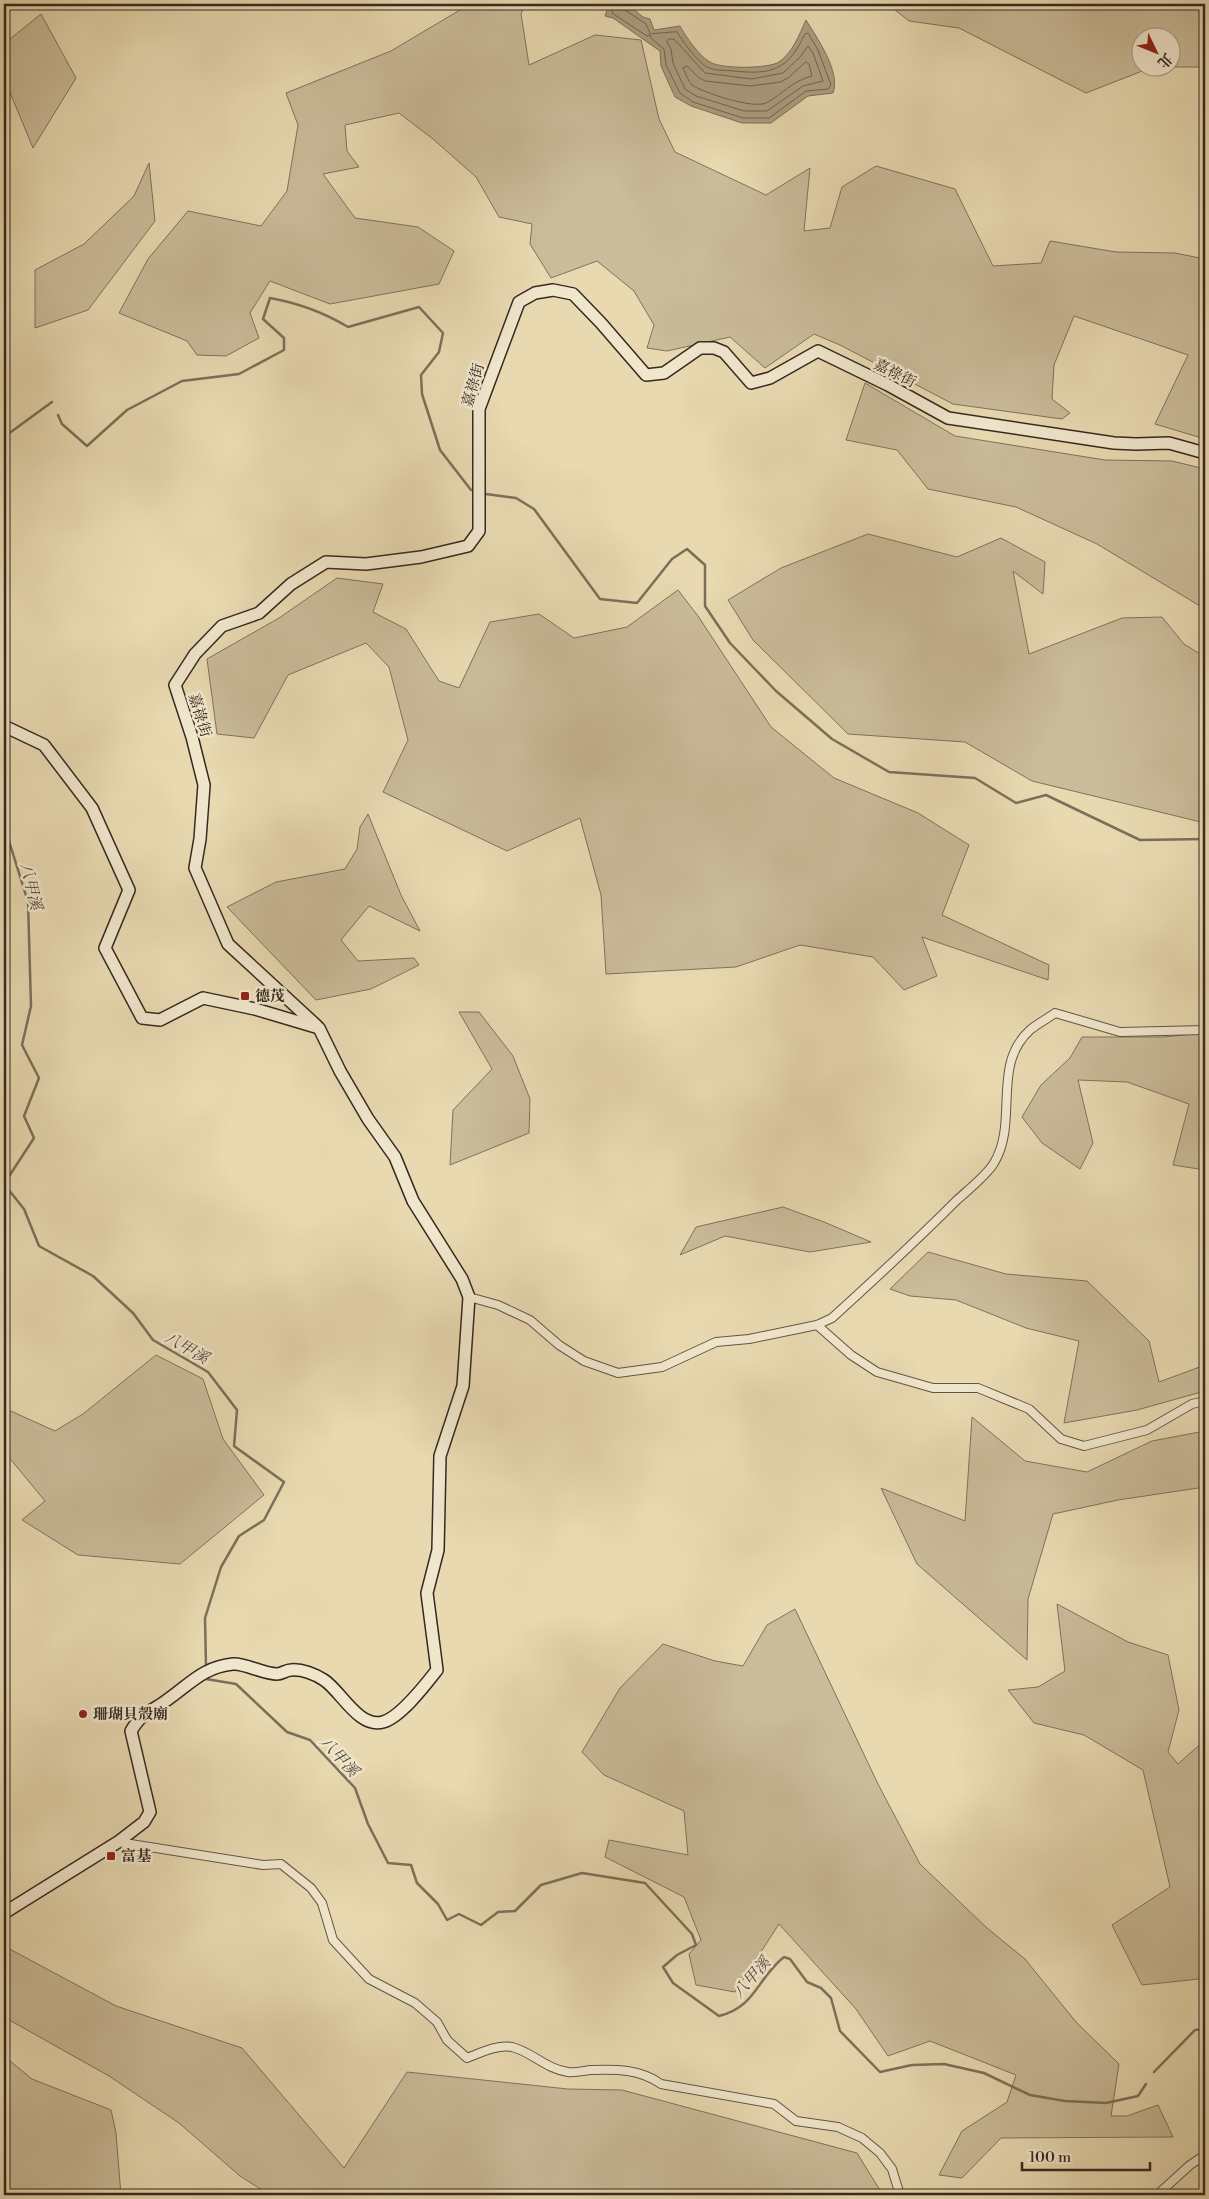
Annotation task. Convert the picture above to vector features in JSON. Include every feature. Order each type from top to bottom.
[{"type":"street","name":"嘉祿街","points":[[319,1028],[228,944],[195,868],[200,839],[204,785],[175,685],[195,654],[222,626],[259,613],[291,584],[326,562],[366,564],[421,557],[468,546],[479,531],[479,409],[519,302],[535,293],[553,290],[573,294],[601,322],[646,375],[664,373],[700,348],[714,348],[724,352],[751,383],[770,378],[818,351],[888,385],[948,418],[1114,442],[1136,444],[1169,443],[1205,453]]},
{"type":"street","points":[[4,726],[44,745],[92,808],[129,890],[105,948],[142,1018],[160,1020],[203,998],[255,1009],[319,1028],[340,1071],[368,1119],[395,1157],[413,1201],[462,1279],[469,1297],[463,1386],[440,1456],[438,1550],[427,1593],[437,1670],[421,1692],[400,1711],[383,1722],[369,1722],[361,1717],[325,1680],[308,1672],[292,1670],[278,1674],[235,1664],[199,1675],[167,1700],[139,1718],[131,1732],[150,1812],[144,1822],[118,1842],[4,1913]]},
{"type":"street","points":[[469,1297],[498,1305],[530,1320],[559,1345],[584,1361],[618,1373],[662,1367],[716,1342],[749,1339],[817,1325],[832,1318],[911,1246],[994,1163],[1005,1137],[1008,1076],[1012,1057],[1020,1042],[1030,1030],[1056,1014],[1120,1032],[1205,1030]]},
{"type":"street","points":[[817,1325],[851,1355],[877,1372],[934,1388],[978,1388],[1029,1409],[1060,1439],[1084,1446],[1147,1430],[1192,1404],[1205,1401]]},
{"type":"street","points":[[118,1842],[263,1865],[281,1864],[311,1888],[322,1903],[333,1940],[369,1980],[415,2003],[437,2022],[447,2040],[467,2058],[488,2050],[511,2047],[552,2069],[570,2073],[590,2070],[635,2071],[649,2075],[661,2084],[774,2104],[796,2120],[838,2127],[862,2138],[880,2153],[892,2169],[900,2195]]},
{"type":"street","points":[[1157,2195],[1190,2165],[1205,2155]]},
{"type":"shaded area","points":[[470,4],[525,4],[521,14],[529,65],[595,35],[641,40],[659,119],[675,152],[766,195],[810,168],[804,231],[830,228],[842,187],[876,166],[955,189],[993,266],[1041,263],[1050,241],[1116,252],[1175,253],[1205,259],[1205,439],[1155,424],[1188,355],[1074,316],[1054,365],[1052,399],[1070,413],[1062,419],[953,404],[840,345],[814,334],[765,368],[730,337],[667,351],[647,348],[654,325],[634,291],[597,261],[551,278],[530,244],[532,224],[499,217],[476,177],[433,139],[399,113],[345,125],[347,151],[359,167],[323,174],[355,218],[418,227],[454,251],[439,284],[330,304],[270,281],[250,313],[259,338],[226,356],[197,355],[187,341],[119,313],[148,259],[188,211],[261,226],[287,191],[298,125],[286,93],[391,51]]},
{"type":"shaded area","points":[[897,4],[1205,4],[1205,67],[1182,67],[1182,28],[1132,28],[1132,75],[1086,93],[959,28],[909,21],[894,9]]},
{"type":"shaded area","points":[[41,14],[76,78],[33,148],[4,78],[4,44]]},
{"type":"shaded area","points":[[149,163],[155,221],[88,310],[35,328],[35,270],[84,244],[134,196]]},
{"type":"shaded area","points":[[865,383],[955,436],[1105,460],[1172,461],[1205,469],[1205,609],[1097,544],[1016,507],[928,489],[897,450],[846,440]]},
{"type":"shaded area","points":[[868,534],[957,557],[1001,538],[1045,562],[1043,594],[1013,571],[1029,654],[1122,618],[1162,617],[1184,644],[1205,657],[1205,823],[1032,781],[965,742],[848,734],[753,640],[728,600],[781,568]]},
{"type":"shaded area","points":[[337,578],[383,584],[373,612],[406,629],[439,681],[459,688],[490,622],[539,614],[574,638],[627,627],[678,590],[698,616],[771,727],[834,778],[918,813],[969,845],[942,915],[1049,965],[1048,980],[922,937],[937,976],[904,990],[873,957],[800,945],[736,967],[606,974],[601,895],[580,818],[507,851],[383,792],[408,740],[389,667],[366,643],[288,675],[254,738],[217,734],[207,659],[279,618]]},
{"type":"shaded area","points":[[368,814],[401,895],[420,931],[369,906],[341,940],[358,961],[414,958],[419,965],[371,989],[316,1000],[227,907],[276,882],[345,869],[357,849],[360,827]]},
{"type":"shaded area","points":[[459,1012],[479,1012],[513,1056],[530,1099],[529,1133],[450,1165],[453,1110],[492,1069]]},
{"type":"shaded area","points":[[1205,1033],[1205,1170],[1173,1165],[1189,1104],[1127,1082],[1078,1080],[1093,1143],[1080,1169],[1042,1143],[1022,1117],[1041,1085],[1070,1058],[1082,1037],[1163,1037]]},
{"type":"shaded area","points":[[783,1207],[871,1242],[810,1252],[725,1236],[680,1255],[696,1227]]},
{"type":"shaded area","points":[[928,1252],[1006,1274],[1087,1281],[1149,1341],[1159,1382],[1205,1365],[1205,1391],[1137,1410],[1064,1423],[1079,1341],[1026,1328],[956,1300],[910,1296],[890,1289]]},
{"type":"shaded area","points":[[156,1355],[203,1379],[223,1439],[264,1495],[180,1564],[78,1555],[22,1520],[45,1501],[7,1455],[4,1454],[4,1408],[55,1431],[83,1414]]},
{"type":"shaded area","points":[[972,1417],[1025,1461],[1087,1472],[1152,1441],[1205,1431],[1205,1487],[1118,1500],[1053,1514],[1028,1599],[1027,1660],[917,1564],[881,1488],[965,1521]]},
{"type":"shaded area","points":[[1057,1604],[1128,1642],[1168,1655],[1179,1710],[1168,1752],[1178,1764],[1205,1740],[1205,1957],[1199,1979],[1142,1985],[1112,1925],[1170,1887],[1143,1770],[1084,1735],[1034,1723],[1008,1690],[1038,1687],[1065,1671]]},
{"type":"shaded area","points":[[795,1609],[878,1784],[920,1864],[987,1928],[1025,1959],[1076,2022],[1119,2064],[1111,2116],[1127,2116],[1158,2105],[1173,2137],[1001,2138],[962,2178],[939,2175],[962,2131],[1007,2102],[1016,2075],[930,2041],[888,2056],[856,2009],[779,1924],[735,1992],[696,1985],[689,1954],[701,1940],[684,1897],[605,1857],[609,1840],[688,1855],[684,1811],[604,1775],[582,1752],[620,1688],[663,1644],[715,1661],[743,1666],[767,1625]]},
{"type":"shaded area","points":[[4,1812],[7,1815],[10,1879],[4,1880]]},
{"type":"shaded area","points":[[4,1946],[116,2006],[242,2048],[344,2168],[407,2072],[568,2089],[622,2090],[857,2153],[883,2195],[270,2195],[240,2176],[179,2123],[109,2076],[4,2017]]},
{"type":"shaded area","points":[[4,2056],[32,2079],[111,2110],[116,2133],[121,2195],[4,2195]]},
{"type":"water","points":[[609,4],[627,4],[643,17],[650,19],[654,30],[680,26],[693,46],[706,59],[715,64],[733,67],[765,66],[779,62],[792,48],[806,20],[831,65],[835,85],[833,93],[808,96],[771,123],[742,123],[691,106],[675,97],[661,66],[660,51],[613,18],[605,16]]},
{"type":"waterway","points":[[58,415],[62,424],[87,446],[127,410],[182,381],[239,374],[284,350],[284,338],[263,319],[270,298],[310,309],[348,327],[419,307],[443,333],[439,352],[421,375],[422,394],[440,450],[471,490]]},
{"type":"waterway","points":[[4,437],[52,402]]},
{"type":"waterway","points":[[486,494],[516,498],[534,509],[600,599],[637,603],[672,559],[687,549],[705,565],[705,606],[730,643],[776,691],[832,739],[889,772],[975,778],[1016,803],[1046,795],[1140,840],[1205,839]]},
{"type":"waterway","name":"八甲溪","points":[[4,840],[9,841],[28,902],[31,1006],[22,1045],[39,1078],[24,1116],[34,1138],[4,1184],[24,1209],[39,1246],[93,1276],[133,1313],[153,1340],[208,1372],[237,1410],[234,1446],[284,1482],[264,1520],[239,1536],[221,1567],[205,1618],[206,1667]]},
{"type":"waterway","name":"八甲溪","points":[[206,1675],[206,1679],[236,1684],[287,1732],[310,1740],[355,1788],[368,1824],[388,1863],[411,1865],[417,1883],[438,1904],[447,1920],[459,1914],[481,1925],[498,1912],[515,1911],[541,1885],[582,1873],[645,1883],[692,1934],[696,1945],[677,1955],[663,1967],[673,1983],[719,2016],[731,2012],[749,1999],[775,1965],[784,1957],[790,1959],[807,1982],[821,1988],[831,1998],[840,2031],[880,2072],[912,2065],[944,2064],[984,2073],[1030,2095],[1065,2101],[1106,2103],[1138,2096],[1146,2084]]},
{"type":"waterway","name":"八甲溪","points":[[1154,2072],[1195,2030],[1205,2029]]},
{"type":"place","name":"德茂","points":[[245,996]]},
{"type":"place","name":"珊瑚貝殼廟","points":[[83,1714]]},
{"type":"place","name":"富基","points":[[111,1856]]}]
